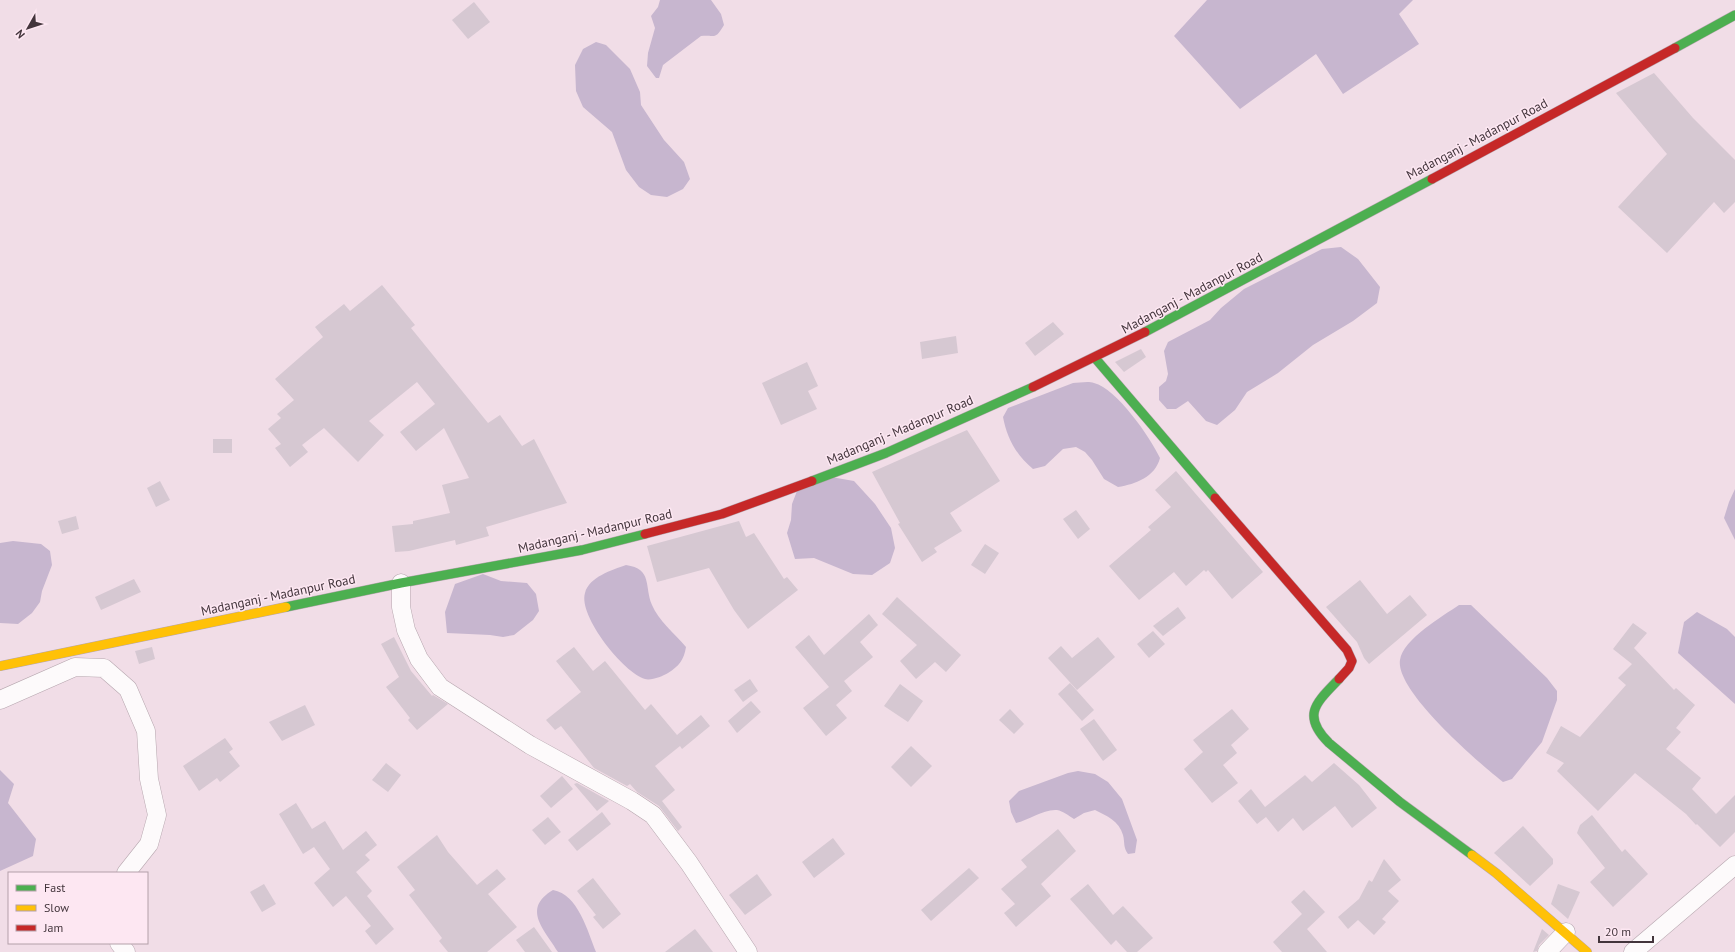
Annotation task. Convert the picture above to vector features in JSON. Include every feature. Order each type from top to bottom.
[{"type":"main road","name":"Madanganj - Madanpur Road","points":[[0,666],[402,583],[582,550],[722,514],[886,453],[1095,358],[1197,306],[1735,15]]},
{"type":"main road","points":[[1095,358],[1347,650],[1352,661],[1349,668],[1315,709],[1313,720],[1319,732],[1329,743],[1400,802],[1496,873],[1588,952]]},
{"type":"street","points":[[402,583],[401,608],[406,630],[419,659],[440,686],[530,745],[632,801],[652,815],[689,863],[748,952]]},
{"type":"street","points":[[0,700],[75,667],[104,668],[128,689],[146,732],[149,779],[157,815],[149,844],[127,872]]},
{"type":"street","points":[[1633,952],[1735,865]]},
{"type":"street","points":[[1547,952],[1566,932]]},
{"type":"street","points":[[120,944],[126,952]]},
{"type":"shaded area","points":[[660,0],[711,0],[721,14],[724,25],[717,35],[701,36],[663,65],[659,78],[656,78],[647,66],[648,53],[655,28],[651,16],[658,7]]},
{"type":"shaded area","points":[[1207,0],[1413,0],[1399,14],[1419,44],[1343,94],[1316,54],[1240,109],[1174,36]]},
{"type":"shaded area","points":[[596,42],[606,45],[630,69],[640,92],[641,105],[664,140],[684,162],[690,179],[683,189],[667,197],[651,195],[639,187],[626,170],[612,132],[583,107],[576,91],[575,65],[583,49]]},
{"type":"shaded area","points":[[1341,247],[1358,259],[1380,287],[1377,303],[1353,321],[1313,345],[1278,373],[1247,392],[1235,410],[1217,425],[1206,421],[1188,401],[1176,409],[1167,409],[1159,400],[1159,387],[1166,381],[1168,374],[1164,351],[1168,342],[1210,320],[1221,308],[1244,289],[1322,249]]},
{"type":"shaded area","points":[[1092,382],[1103,387],[1113,394],[1132,415],[1149,438],[1160,458],[1154,470],[1149,475],[1138,482],[1118,487],[1104,479],[1085,452],[1076,447],[1063,449],[1045,466],[1033,469],[1017,452],[1007,432],[1003,417],[1008,408],[1073,383]]},
{"type":"shaded area","points":[[831,477],[854,481],[875,504],[891,528],[895,548],[890,563],[872,575],[853,574],[814,558],[795,559],[787,533],[791,520],[792,504],[797,491]]},
{"type":"shaded area","points":[[1735,489],[1735,540],[1724,518]]},
{"type":"shaded area","points":[[13,541],[41,544],[50,551],[52,565],[42,591],[40,602],[32,613],[18,624],[0,623],[0,543]]},
{"type":"shaded area","points":[[626,565],[635,567],[644,574],[655,611],[662,621],[686,647],[684,656],[675,668],[654,679],[645,679],[636,675],[615,655],[595,629],[588,615],[585,603],[585,593],[587,587],[596,578]]},
{"type":"shaded area","points":[[483,574],[501,581],[527,583],[536,594],[539,611],[533,620],[514,635],[503,637],[447,633],[445,612],[455,584]]},
{"type":"shaded area","points":[[1459,605],[1471,605],[1547,678],[1557,691],[1557,700],[1542,742],[1512,779],[1503,782],[1441,726],[1424,707],[1402,673],[1400,660],[1408,644],[1434,622]]},
{"type":"shaded area","points":[[1697,612],[1727,629],[1735,637],[1735,704],[1678,653],[1684,622]]},
{"type":"shaded area","points":[[0,770],[14,784],[8,803],[36,839],[33,856],[0,871]]},
{"type":"shaded area","points":[[1078,771],[1095,774],[1108,782],[1122,799],[1137,840],[1135,853],[1128,854],[1126,852],[1123,835],[1119,826],[1108,817],[1095,810],[1084,813],[1074,819],[1061,811],[1052,810],[1016,823],[1011,812],[1009,801],[1019,791],[1068,773]]},
{"type":"shaded area","points":[[553,890],[562,893],[575,906],[581,915],[596,952],[558,952],[542,928],[537,912],[538,905],[543,897]]},
{"type":"building","points":[[474,2],[490,22],[468,39],[452,20]]},
{"type":"building","points":[[1654,73],[1693,118],[1735,160],[1735,202],[1724,213],[1714,202],[1667,253],[1618,207],[1667,154],[1616,93]]},
{"type":"building","points":[[382,285],[415,325],[411,328],[488,423],[500,415],[522,446],[534,439],[567,503],[486,527],[489,536],[456,545],[455,540],[409,551],[395,552],[392,526],[413,524],[413,521],[450,513],[442,485],[469,478],[444,428],[416,451],[400,432],[435,404],[417,382],[369,421],[384,435],[358,462],[324,428],[302,445],[308,452],[290,467],[275,448],[281,444],[268,429],[281,418],[277,414],[294,400],[275,379],[323,337],[315,327],[344,304],[350,311]]},
{"type":"building","points":[[1053,322],[1064,334],[1035,356],[1025,343]]},
{"type":"building","points":[[956,336],[958,353],[922,359],[920,342]]},
{"type":"building","points":[[1141,349],[1146,357],[1124,372],[1115,362]]},
{"type":"building","points":[[807,362],[818,386],[808,391],[817,409],[781,425],[762,383]]},
{"type":"building","points":[[967,430],[1000,481],[950,513],[962,531],[934,548],[937,552],[922,562],[898,524],[900,523],[872,472]]},
{"type":"building","points":[[213,439],[232,439],[232,453],[213,453]]},
{"type":"building","points":[[1176,471],[1263,572],[1232,599],[1208,570],[1206,572],[1204,570],[1186,586],[1174,572],[1139,600],[1109,566],[1151,530],[1148,527],[1171,507],[1155,490]]},
{"type":"building","points":[[160,481],[170,500],[156,507],[147,488]]},
{"type":"building","points":[[1076,510],[1090,529],[1078,539],[1063,519]]},
{"type":"building","points":[[76,516],[79,529],[62,534],[58,521]]},
{"type":"building","points":[[739,521],[746,537],[754,533],[784,579],[787,577],[798,590],[748,629],[734,610],[709,568],[657,582],[647,546]]},
{"type":"building","points":[[985,544],[999,553],[985,574],[971,565]]},
{"type":"building","points":[[134,579],[141,592],[101,610],[95,597]]},
{"type":"building","points":[[1360,580],[1387,614],[1410,595],[1427,615],[1369,664],[1364,658],[1357,642],[1326,607]]},
{"type":"building","points":[[897,597],[961,655],[946,672],[935,662],[916,679],[900,661],[917,645],[882,614]]},
{"type":"building","points":[[1178,607],[1186,618],[1163,636],[1153,626]]},
{"type":"building","points":[[869,614],[878,625],[860,642],[873,657],[844,681],[852,691],[836,705],[847,718],[826,736],[803,708],[829,687],[795,647],[809,635],[824,655]]},
{"type":"building","points":[[1633,623],[1647,633],[1634,648],[1674,690],[1676,688],[1695,705],[1676,728],[1681,732],[1666,749],[1701,778],[1692,789],[1716,814],[1735,795],[1735,832],[1720,847],[1686,814],[1635,773],[1598,811],[1557,771],[1564,763],[1546,753],[1561,726],[1580,737],[1626,685],[1618,678],[1632,664],[1613,649]]},
{"type":"building","points":[[1153,631],[1165,644],[1149,658],[1137,644]]},
{"type":"building","points":[[394,637],[411,671],[432,696],[433,695],[448,704],[417,730],[408,720],[410,718],[386,687],[399,677],[381,644]]},
{"type":"building","points":[[1098,637],[1115,657],[1077,690],[1048,658],[1061,646],[1072,658]]},
{"type":"building","points":[[152,647],[155,659],[139,664],[135,651]]},
{"type":"building","points":[[574,647],[593,671],[605,661],[645,710],[651,704],[677,735],[701,715],[710,726],[682,749],[680,746],[655,766],[675,790],[662,801],[682,827],[678,831],[659,806],[637,792],[630,784],[627,786],[594,768],[561,726],[555,730],[546,720],[581,692],[556,661]]},
{"type":"building","points":[[750,679],[758,691],[743,702],[734,690]]},
{"type":"building","points":[[1070,683],[1094,710],[1082,721],[1058,694]]},
{"type":"building","points":[[900,684],[923,701],[908,722],[884,706]]},
{"type":"building","points":[[751,701],[761,712],[737,733],[728,721]]},
{"type":"building","points":[[305,705],[315,725],[282,741],[269,722]]},
{"type":"building","points":[[1010,709],[1024,724],[1014,734],[999,720]]},
{"type":"building","points":[[1232,709],[1249,729],[1231,745],[1237,753],[1223,765],[1238,783],[1212,803],[1184,769],[1203,752],[1193,740]]},
{"type":"building","points":[[1094,719],[1117,750],[1103,761],[1080,729]]},
{"type":"building","points":[[225,738],[233,749],[229,752],[240,766],[220,782],[217,778],[199,791],[183,766]]},
{"type":"building","points":[[911,746],[932,766],[911,787],[891,767]]},
{"type":"building","points":[[386,763],[401,775],[388,792],[372,780]]},
{"type":"building","points":[[1334,763],[1359,785],[1377,808],[1352,828],[1335,806],[1303,831],[1293,818],[1278,832],[1266,817],[1257,824],[1238,801],[1251,789],[1265,807],[1305,775],[1312,782]]},
{"type":"building","points":[[562,776],[573,789],[551,808],[540,796]]},
{"type":"building","points":[[577,783],[609,801],[597,811],[574,784]]},
{"type":"building","points":[[296,803],[312,829],[325,821],[343,850],[366,831],[377,845],[365,855],[370,860],[356,872],[372,891],[367,896],[394,929],[376,945],[365,931],[371,926],[346,896],[333,907],[314,883],[330,869],[314,847],[303,854],[279,814]]},
{"type":"building","points":[[602,812],[611,824],[577,851],[568,840]]},
{"type":"building","points":[[1592,815],[1622,852],[1625,849],[1648,874],[1613,907],[1590,882],[1605,868],[1577,833],[1580,825]]},
{"type":"building","points":[[548,817],[561,832],[545,845],[532,830]]},
{"type":"building","points":[[1523,826],[1553,859],[1553,864],[1530,886],[1494,853]]},
{"type":"building","points":[[1058,829],[1076,851],[1041,884],[1051,896],[1016,927],[1004,913],[1015,904],[1001,889],[1027,867],[1021,860]]},
{"type":"building","points":[[437,835],[448,852],[477,885],[497,869],[506,879],[488,894],[517,927],[487,952],[448,952],[439,941],[442,938],[409,895],[415,890],[397,867]]},
{"type":"building","points":[[833,838],[845,854],[814,878],[802,862]]},
{"type":"building","points":[[1384,859],[1401,880],[1388,891],[1399,901],[1382,919],[1386,922],[1374,935],[1358,920],[1348,929],[1338,917],[1359,899],[1369,880],[1372,882]]},
{"type":"building","points":[[969,868],[979,878],[931,921],[921,910]]},
{"type":"building","points":[[757,874],[772,895],[745,915],[729,895]]},
{"type":"building","points":[[593,878],[621,914],[603,929],[593,917],[596,915],[577,891]]},
{"type":"building","points":[[264,884],[276,904],[262,912],[250,892]]},
{"type":"building","points":[[1088,884],[1113,915],[1123,906],[1153,938],[1137,952],[1127,952],[1116,940],[1111,945],[1070,899]]},
{"type":"building","points":[[1558,884],[1580,892],[1568,919],[1551,904]]},
{"type":"building","points":[[1304,890],[1325,912],[1307,929],[1327,952],[1282,952],[1273,942],[1302,914],[1291,902]]},
{"type":"building","points":[[534,927],[552,952],[525,952],[516,940]]},
{"type":"building","points":[[695,929],[713,952],[665,952]]},
{"type":"building","points":[[1542,929],[1549,935],[1539,945],[1537,951],[1533,952]]},
{"type":"traffic: fast","points":[[1675,48],[1735,15]]},
{"type":"traffic: fast","points":[[1145,332],[1432,179]]},
{"type":"traffic: fast","points":[[1095,358],[1215,498]]},
{"type":"traffic: fast","points":[[812,481],[886,453],[1033,387]]},
{"type":"traffic: fast","points":[[286,607],[401,583],[582,550],[645,534]]},
{"type":"traffic: fast","points":[[1339,679],[1318,702],[1315,710],[1314,717],[1320,733],[1329,743],[1400,802],[1472,855]]},
{"type":"traffic: slow","points":[[0,666],[286,607]]},
{"type":"traffic: slow","points":[[1472,855],[1496,873],[1587,952]]},
{"type":"traffic: jam","points":[[1432,179],[1675,48]]},
{"type":"traffic: jam","points":[[1033,387],[1145,332]]},
{"type":"traffic: jam","points":[[645,534],[722,514],[812,481]]},
{"type":"traffic: jam","points":[[1215,498],[1347,650],[1352,661],[1349,668],[1339,679]]}]
